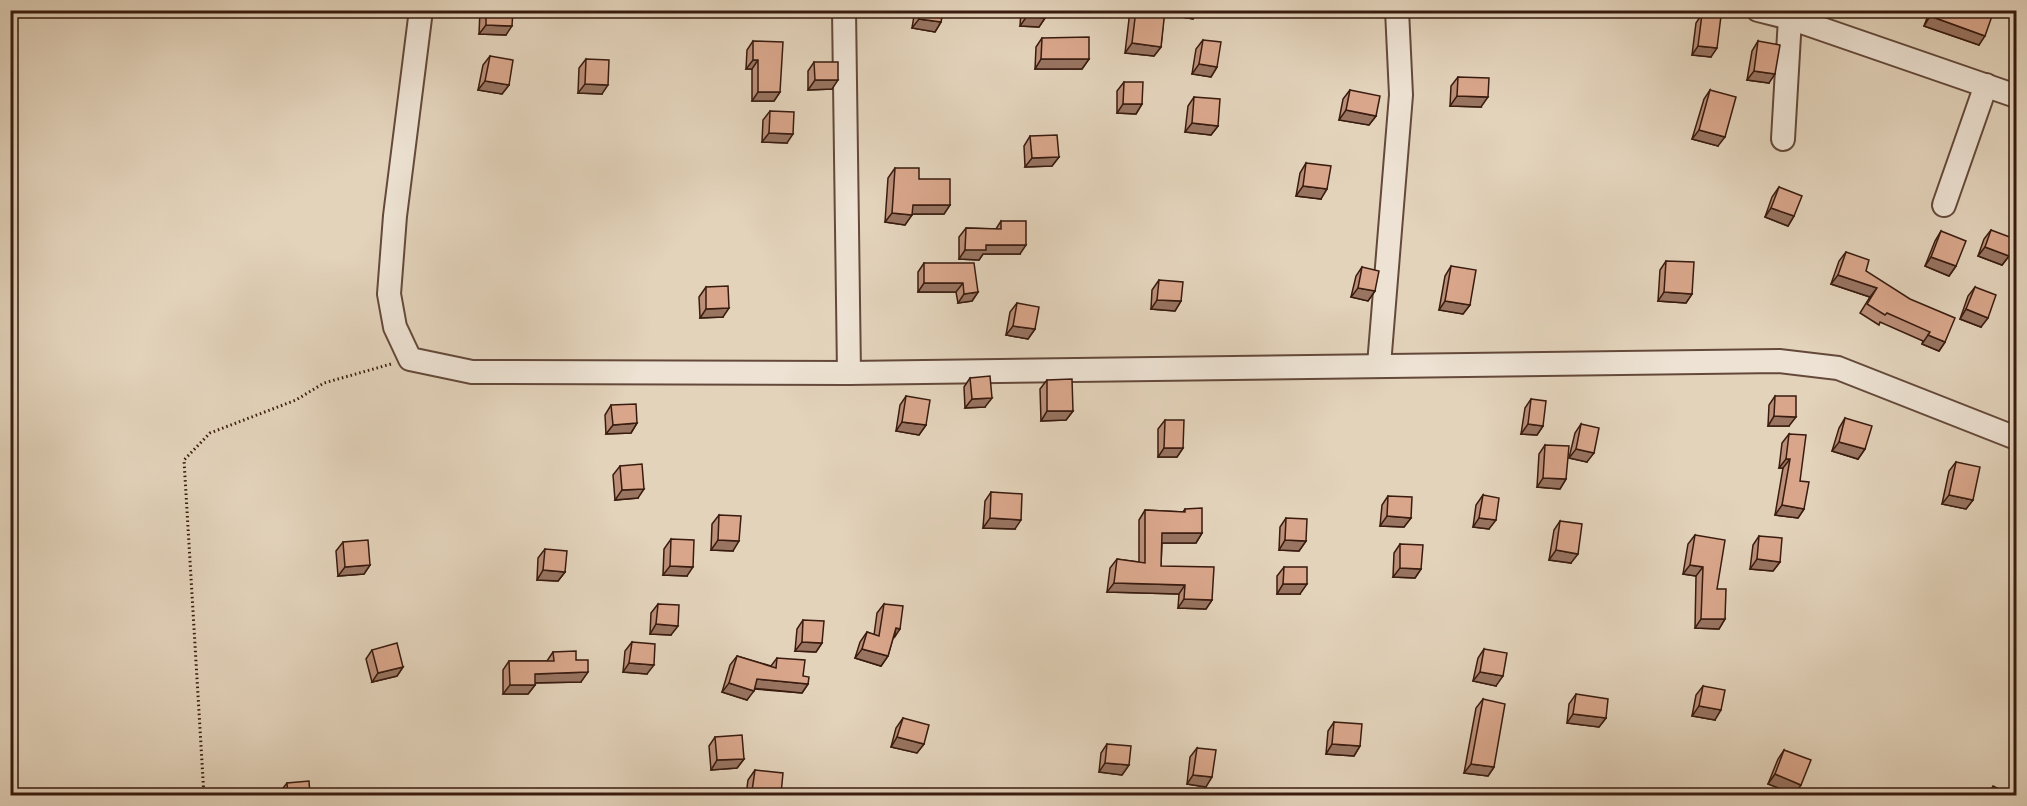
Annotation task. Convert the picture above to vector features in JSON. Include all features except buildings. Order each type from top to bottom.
[{"type":"street","points":[[421,10],[395,216],[389,294],[395,327],[410,359],[472,372],[849,374],[1779,361],[1838,368],[2016,438]]},
{"type":"street","points":[[844,10],[849,374]]},
{"type":"street","points":[[1379,365],[1401,94],[1397,10]]},
{"type":"street","points":[[1758,10],[1790,18],[2016,96]]},
{"type":"street","points":[[1783,139],[1790,18]]},
{"type":"street","points":[[1944,205],[1986,85]]},
{"type":"path","points":[[204,795],[184,460],[210,433],[296,400],[324,383],[410,359]]}]
